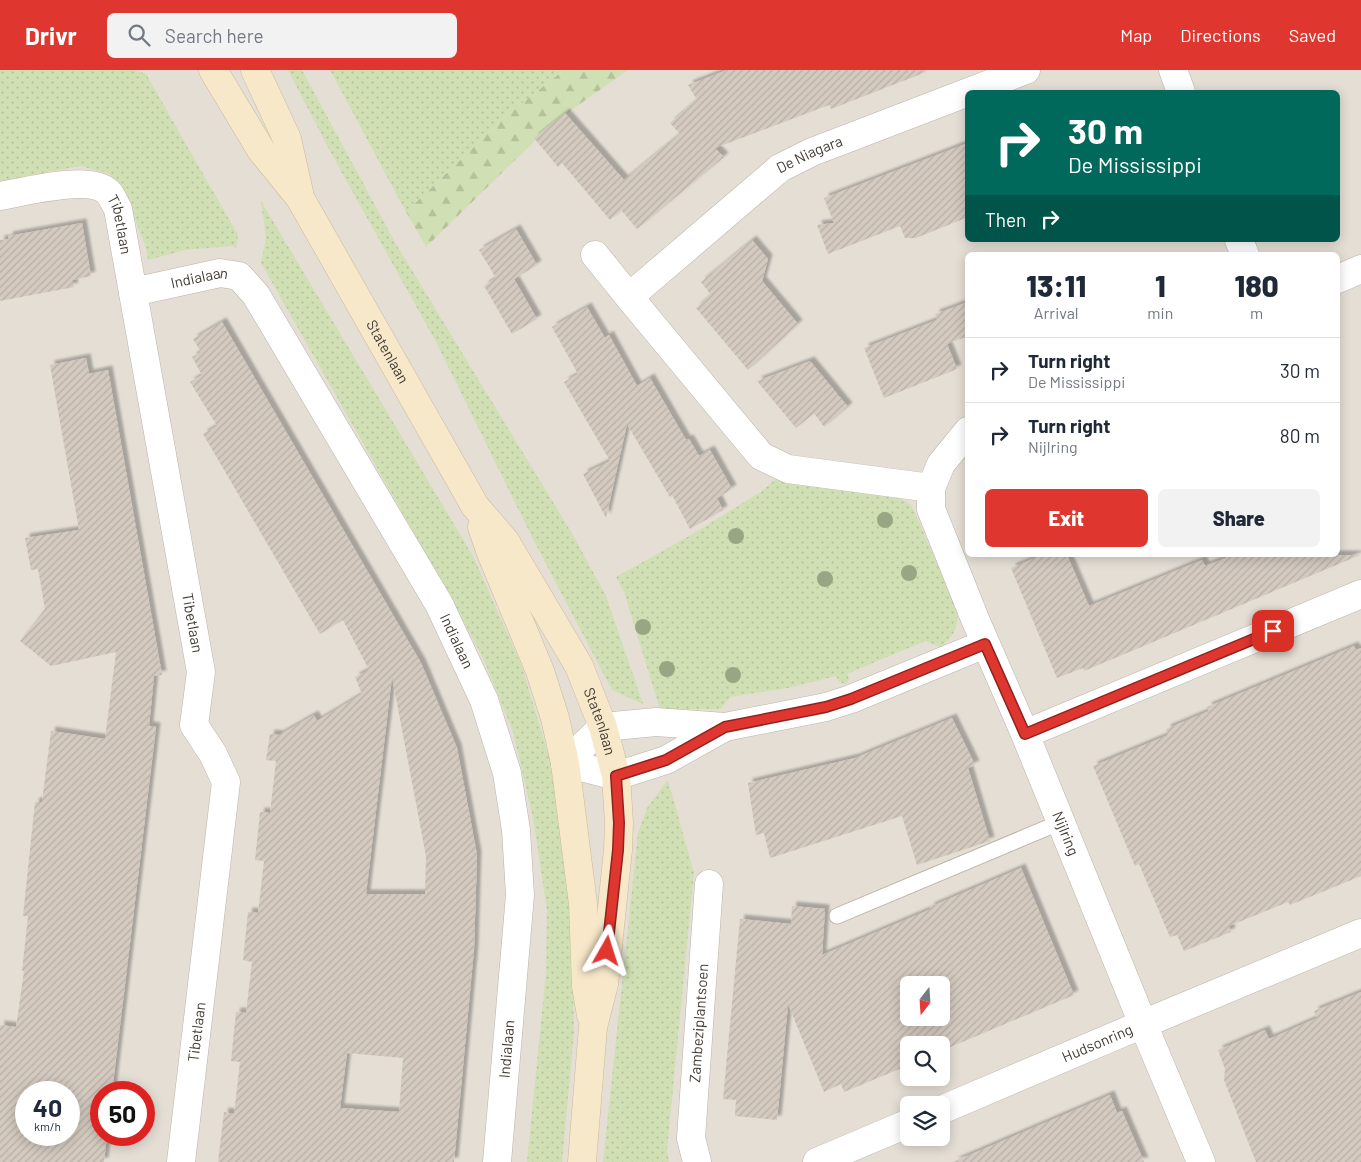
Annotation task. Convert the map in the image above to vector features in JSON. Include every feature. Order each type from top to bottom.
[{"type":"main road","name":"Statenlaan","points":[[213,70],[261,150],[300,198],[475,506],[505,542],[579,666],[603,727],[616,776],[619,823],[618,850],[604,984],[593,1026],[582,1162]]},
{"type":"main road","name":"Statenlaan","points":[[255,70],[287,139],[300,198]]},
{"type":"main road","name":"Statenlaan","points":[[475,506],[491,553],[540,671],[555,718],[565,763],[583,904],[586,986],[593,1026]]},
{"type":"street","name":"De Niagara","points":[[974,90],[1026,70]]},
{"type":"street","points":[[1172,70],[1180,90]]},
{"type":"street","name":"De Niagara","points":[[629,297],[780,168],[812,152],[965,93]]},
{"type":"street","name":"Tibetlaan","points":[[0,196],[72,183],[94,185],[108,192],[118,209],[201,672],[194,725],[213,754],[226,782],[182,1162]]},
{"type":"street","points":[[595,255],[761,456],[788,469],[931,488]]},
{"type":"street","points":[[1340,278],[1361,269]]},
{"type":"street","name":"Indialaan","points":[[133,292],[220,273],[240,276],[256,296],[439,604],[484,700],[507,773],[516,830],[520,895],[496,1162]]},
{"type":"street","name":"Nijlring","points":[[965,435],[941,464],[931,488],[931,509],[1143,1024]]},
{"type":"street","points":[[1025,734],[1361,594]]},
{"type":"street","points":[[565,763],[603,727],[656,722],[725,727],[834,704],[985,644]]},
{"type":"street","points":[[565,763],[616,776],[666,760],[725,727]]},
{"type":"street","name":"Zambeziplantsoen","points":[[697,1162],[691,1138],[708,884]]},
{"type":"street","points":[[1143,1024],[1361,933]]},
{"type":"street","name":"Hudsonring","points":[[950,1106],[1143,1024],[1201,1162]]},
{"type":"street","points":[[817,1162],[900,1127]]},
{"type":"lane","points":[[837,916],[1061,822]]},
{"type":"shaded area","points":[[0,70],[1361,70],[1361,1162],[0,1162]]},
{"type":"green space","points":[[0,70],[135,70],[146,74],[238,235],[236,249],[232,246],[185,250],[148,260],[146,248],[124,192],[109,174],[81,166],[0,181]]},
{"type":"green space","points":[[288,70],[302,70],[396,244],[573,535],[606,596],[643,704],[612,690],[532,537],[436,342],[331,153]]},
{"type":"green space","points":[[330,70],[564,70],[504,118],[406,212]]},
{"type":"green space","points":[[564,70],[628,70],[553,123],[426,247],[406,212],[504,118]]},
{"type":"green space","points":[[261,201],[473,556],[522,667],[557,783],[572,893],[574,1032],[562,1162],[527,1162],[546,972],[547,910],[533,818],[513,732],[484,660],[457,609],[261,263],[266,238]]},
{"type":"green space","points":[[777,478],[898,497],[910,504],[957,610],[955,631],[940,647],[925,641],[847,674],[849,679],[846,684],[839,682],[836,676],[788,688],[730,697],[721,709],[662,709],[659,706],[624,592],[616,577],[691,535],[762,491]]},
{"type":"green space","points":[[668,780],[694,873],[667,1150],[669,1162],[603,1162],[638,833],[648,806]]},
{"type":"building","points":[[727,70],[925,70],[926,72],[831,109],[829,105],[715,148],[724,157],[637,229],[621,210],[610,220],[562,163],[558,167],[534,138],[565,113],[624,180],[680,134],[670,123],[697,100],[688,85]]},
{"type":"building","points":[[965,144],[965,218],[916,238],[905,238],[900,226],[828,254],[817,225],[834,223],[824,198]]},
{"type":"building","points":[[82,223],[91,276],[72,280],[74,287],[0,301],[0,240],[9,239],[8,236]]},
{"type":"building","points":[[516,229],[537,265],[514,279],[537,319],[512,334],[484,286],[496,278],[479,250]]},
{"type":"building","points":[[752,240],[768,259],[762,281],[798,324],[748,370],[696,308],[711,295],[701,282]]},
{"type":"building","points":[[965,303],[965,337],[947,344],[957,369],[884,398],[864,348],[937,320],[935,314]]},
{"type":"building","points":[[587,307],[605,338],[609,335],[637,386],[650,378],[686,440],[689,439],[699,456],[710,450],[732,489],[717,498],[723,510],[690,529],[672,495],[670,497],[627,424],[606,518],[583,474],[610,461],[564,382],[578,374],[552,327]]},
{"type":"building","points":[[222,322],[421,663],[457,748],[477,855],[474,949],[454,1162],[218,1162],[224,1112],[234,1114],[240,1062],[231,1061],[236,1012],[246,1013],[252,962],[243,960],[248,912],[258,913],[264,861],[255,860],[260,812],[270,813],[276,761],[266,760],[270,734],[279,735],[314,715],[317,721],[362,694],[355,677],[369,670],[343,620],[320,634],[203,434],[217,426],[190,382],[202,375],[192,357],[201,352],[193,339]],"holes":[[[392,677],[426,856],[425,894],[366,894]],[[347,1053],[403,1058],[399,1112],[340,1108]]]},
{"type":"building","points":[[86,358],[89,374],[108,370],[162,675],[154,676],[149,726],[156,727],[113,1081],[90,1081],[90,1146],[106,1146],[104,1162],[0,1162],[0,1025],[16,1027],[24,971],[22,971],[28,916],[23,916],[35,802],[42,802],[51,731],[105,739],[116,652],[51,666],[20,641],[45,609],[38,569],[31,570],[25,538],[79,530],[50,365]]},
{"type":"building","points":[[810,361],[848,407],[824,427],[814,413],[796,428],[757,381]]},
{"type":"building","points":[[1340,555],[1360,555],[1084,671],[1083,668],[1057,678],[1011,568],[1037,557],[1068,557],[1089,606],[1202,560],[1205,566],[1228,557],[1340,557]]},
{"type":"building","points":[[1354,646],[1356,650],[1361,648],[1361,876],[1290,905],[1288,902],[1229,926],[1231,932],[1184,951],[1177,935],[1170,937],[1139,864],[1135,866],[1093,766],[1168,735],[1166,729],[1209,711],[1207,707]]},
{"type":"building","points":[[952,718],[975,765],[968,768],[990,841],[917,865],[902,816],[770,858],[764,833],[756,835],[748,783],[855,758]]},
{"type":"building","points":[[1021,868],[1074,995],[950,1047],[950,1036],[900,1036],[900,1069],[844,1092],[841,1084],[824,1092],[788,1004],[777,1120],[735,1116],[736,1100],[723,1099],[740,919],[791,924],[792,906],[825,909],[822,955],[931,909],[930,907]]},
{"type":"building","points":[[1361,992],[1361,1162],[1256,1162],[1224,1080],[1225,1069],[1218,1050],[1265,1030],[1269,1039],[1317,1018],[1314,1011]]},
{"type":"building","points":[[1110,1095],[1117,1113],[1122,1111],[1144,1162],[953,1162]]},
{"type":"route","points":[[607,951],[618,850],[619,823],[616,776],[666,760],[725,727],[826,707],[851,699],[985,644],[1025,734],[1273,631]]}]
